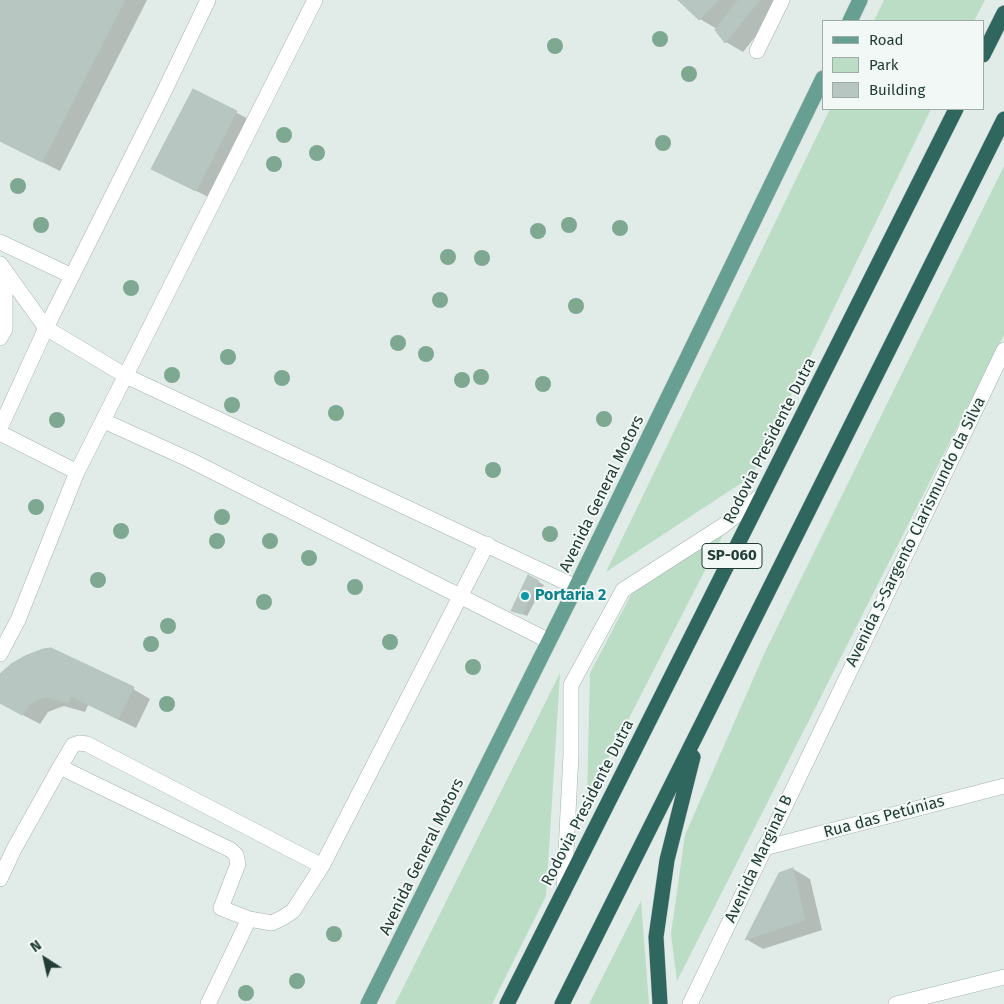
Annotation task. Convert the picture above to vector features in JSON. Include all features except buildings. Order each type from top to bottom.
[{"type":"highway","points":[[984,53],[1004,13]]},
{"type":"highway","name":"Rodovia Presidente Dutra","points":[[507,1004],[955,110]]},
{"type":"highway","name":"SP-060","points":[[562,1004],[1004,119]]},
{"type":"highway","points":[[660,1004],[656,936],[667,860],[700,730]]},
{"type":"main road","points":[[850,20],[860,0]]},
{"type":"main road","name":"Avenida General Motors","points":[[368,1004],[576,587],[822,80]]},
{"type":"street","points":[[0,428],[46,328],[162,98],[208,0]]},
{"type":"street","points":[[0,654],[18,620],[77,472],[315,0]]},
{"type":"street","points":[[757,51],[782,0]]},
{"type":"street","points":[[0,242],[72,276]]},
{"type":"street","points":[[2,268],[46,328],[126,376],[576,587]]},
{"type":"street","points":[[0,338],[5,329],[2,268]]},
{"type":"street","name":"Avenida S-Sargento Clarismundo da Silva","points":[[828,714],[1004,350]]},
{"type":"street","points":[[989,381],[1004,365]]},
{"type":"street","points":[[104,421],[190,460],[549,641]]},
{"type":"street","points":[[0,433],[77,472]]},
{"type":"street","points":[[564,891],[571,754],[571,684],[623,590],[724,525],[763,494]]},
{"type":"street","points":[[60,767],[231,850],[236,855],[238,864],[221,908],[249,919],[272,923],[293,910],[322,866],[487,544]]},
{"type":"street","name":"Avenida Marginal B","points":[[690,1004],[828,714]]},
{"type":"street","points":[[0,880],[14,849],[60,767],[73,745],[79,743],[86,744],[322,866]]},
{"type":"street","name":"Rua das Petúnias","points":[[764,848],[1004,786]]},
{"type":"street","points":[[208,1004],[249,919]]},
{"type":"street","points":[[896,1004],[1004,977]]},
{"type":"green space","points":[[884,0],[985,0],[975,20],[874,20]]},
{"type":"green space","points":[[830,110],[931,110],[752,476],[606,572]]},
{"type":"green space","points":[[1004,166],[1004,335],[677,981],[671,934],[685,835],[765,652]]},
{"type":"green space","points":[[724,533],[587,800],[590,673],[632,593]]},
{"type":"green space","points":[[560,673],[546,896],[492,1004],[395,1004]]},
{"type":"green space","points":[[641,901],[649,1004],[589,1004]]},
{"type":"place","name":"Portaria 2","points":[[525,596]]}]
